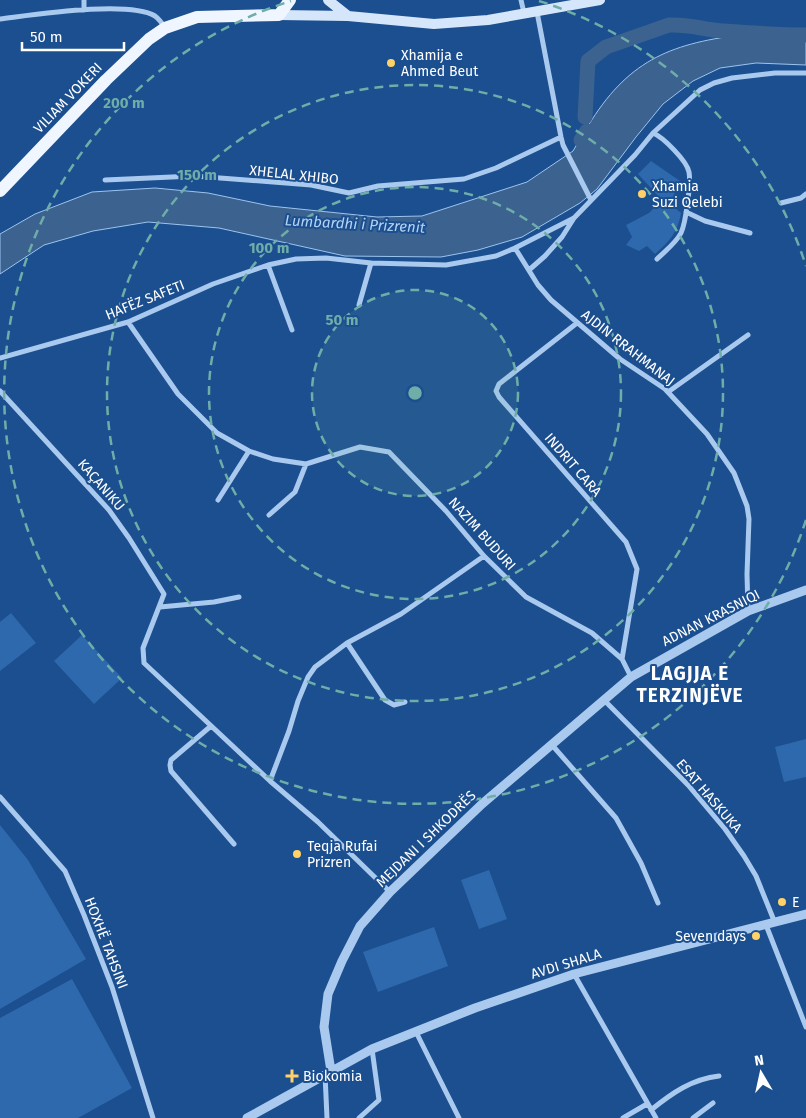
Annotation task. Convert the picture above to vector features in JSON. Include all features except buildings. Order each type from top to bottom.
[{"type":"main road","points":[[279,15],[290,0]]},
{"type":"main road","points":[[328,0],[348,16]]},
{"type":"main road","name":"VILIAM VOKERI","points":[[0,191],[106,80],[149,39],[165,28],[197,17],[348,16],[434,24],[488,20],[600,0]]},
{"type":"street","points":[[84,0],[84,10]]},
{"type":"street","points":[[521,0],[524,13]]},
{"type":"street","points":[[0,19],[84,10],[131,10],[156,16],[165,28]]},
{"type":"street","points":[[536,11],[560,137],[591,200]]},
{"type":"street","points":[[529,270],[545,256],[574,218],[635,155],[653,133],[700,90],[714,83],[732,78],[776,73],[806,73]]},
{"type":"street","points":[[653,133],[661,136],[668,143],[689,170],[690,182],[684,224],[680,235],[657,259]]},
{"type":"street","name":"XHELAL XHIBO","points":[[104,180],[194,176],[311,185],[349,193],[378,186],[464,179],[496,168],[560,137]]},
{"type":"street","points":[[781,203],[801,198],[806,194]]},
{"type":"street","points":[[686,212],[714,224],[750,233]]},
{"type":"street","name":"HAFËZ SAFETI","points":[[0,358],[128,322],[213,284],[268,265],[296,259],[326,258],[371,263],[446,265],[496,256],[574,218]]},
{"type":"street","name":"AJDIN RRAHMANAJ","points":[[515,248],[538,285],[551,300],[620,359],[668,392],[707,434],[734,473],[747,506],[750,535],[747,574],[748,611]]},
{"type":"street","points":[[359,305],[371,263]]},
{"type":"street","points":[[268,265],[292,330]]},
{"type":"street","name":"NAZIM BUDURI","points":[[128,322],[178,394],[217,433],[249,451],[273,459],[306,464],[360,447],[389,452],[446,511],[484,556],[526,597],[592,633],[622,659],[631,677]]},
{"type":"street","name":"INDRIT CARA","points":[[577,323],[499,384],[496,390],[499,397],[626,542],[638,569],[622,659]]},
{"type":"street","points":[[668,392],[748,335]]},
{"type":"street","name":"KAÇANIKU","points":[[0,390],[109,510],[164,594],[143,648],[144,663],[270,781],[318,822],[390,892]]},
{"type":"street","points":[[218,500],[249,451]]},
{"type":"street","points":[[269,515],[295,492],[306,464]]},
{"type":"street","points":[[270,781],[308,677],[315,667],[347,643],[401,614],[484,556]]},
{"type":"street","name":"ADNAN KRASNIQI","points":[[631,677],[748,611],[806,590]]},
{"type":"street","points":[[160,607],[214,602],[239,597]]},
{"type":"street","points":[[347,643],[385,700],[394,705],[405,702]]},
{"type":"street","name":"MEJDANI I SHKODRËS","points":[[328,1073],[324,1027],[328,994],[360,926],[390,892],[482,804],[631,677]]},
{"type":"street","name":"ESAT HASKUKA","points":[[604,700],[688,785],[725,829],[744,856],[756,876],[770,924],[806,1027]]},
{"type":"street","points":[[211,726],[171,760],[170,765],[171,770],[234,844]]},
{"type":"street","points":[[552,745],[616,818],[641,864],[658,903]]},
{"type":"street","name":"HOXHË TAHSINI","points":[[0,797],[64,871],[84,915],[112,987],[153,1118]]},
{"type":"street","name":"AVDI SHALA","points":[[247,1118],[372,1049],[474,1008],[574,974],[806,914]]},
{"type":"street","points":[[574,974],[656,1118]]},
{"type":"street","points":[[416,1032],[459,1118]]},
{"type":"street","points":[[359,1118],[379,1100],[372,1049]]},
{"type":"street","points":[[327,1118],[328,1073]]},
{"type":"street","points":[[651,1110],[685,1085],[708,1077],[719,1076]]},
{"type":"street","points":[[693,1118],[713,1103]]},
{"type":"street","points":[[623,1118],[647,1104]]},
{"type":"shaded area","points":[[651,161],[680,181],[670,204],[681,213],[678,226],[669,241],[655,254],[647,246],[639,251],[626,245],[632,237],[626,225],[649,213],[662,200],[638,174]]},
{"type":"shaded area","points":[[11,613],[36,643],[0,671],[0,622]]},
{"type":"shaded area","points":[[82,635],[122,678],[94,704],[54,661]]},
{"type":"shaded area","points":[[806,739],[806,777],[784,782],[775,747]]},
{"type":"shaded area","points":[[0,825],[28,860],[86,959],[0,1009]]},
{"type":"shaded area","points":[[489,870],[507,919],[479,929],[461,880]]},
{"type":"shaded area","points":[[434,927],[448,966],[378,992],[363,952]]},
{"type":"shaded area","points":[[72,979],[132,1088],[78,1118],[0,1118],[0,1018]]},
{"type":"water","name":"Lumbardhi i Prizrenit","points":[[740,35],[792,39],[804,38],[806,40],[806,65],[756,63],[720,68],[693,81],[663,104],[597,189],[580,203],[522,237],[478,250],[441,257],[345,256],[219,228],[148,222],[93,231],[44,245],[0,274],[0,234],[35,214],[92,192],[155,188],[208,193],[270,206],[377,217],[422,216],[527,182],[573,151],[580,139],[584,141],[590,131],[588,126],[603,104],[634,71],[671,51],[691,44]]},
{"type":"waterway","points":[[585,117],[588,61],[606,47],[669,25],[684,25],[734,32],[806,35]]},
{"type":"waterway","points":[[581,140],[587,131]]},
{"type":"place","name":"Xhamija e Ahmed Beut","points":[[391,63]]},
{"type":"place","name":"Xhamia Suzi Qelebi","points":[[642,194]]},
{"type":"place","name":"Teqja Rufai Prizren","points":[[297,854]]},
{"type":"place","name":"E","points":[[782,902]]},
{"type":"place","name":"Seven days","points":[[756,936]]},
{"type":"place","name":"Biokomia","points":[[292,1076]]},
{"type":"district","name":"LAGJJA E TERZINJËVE","points":[[690,684]]}]
